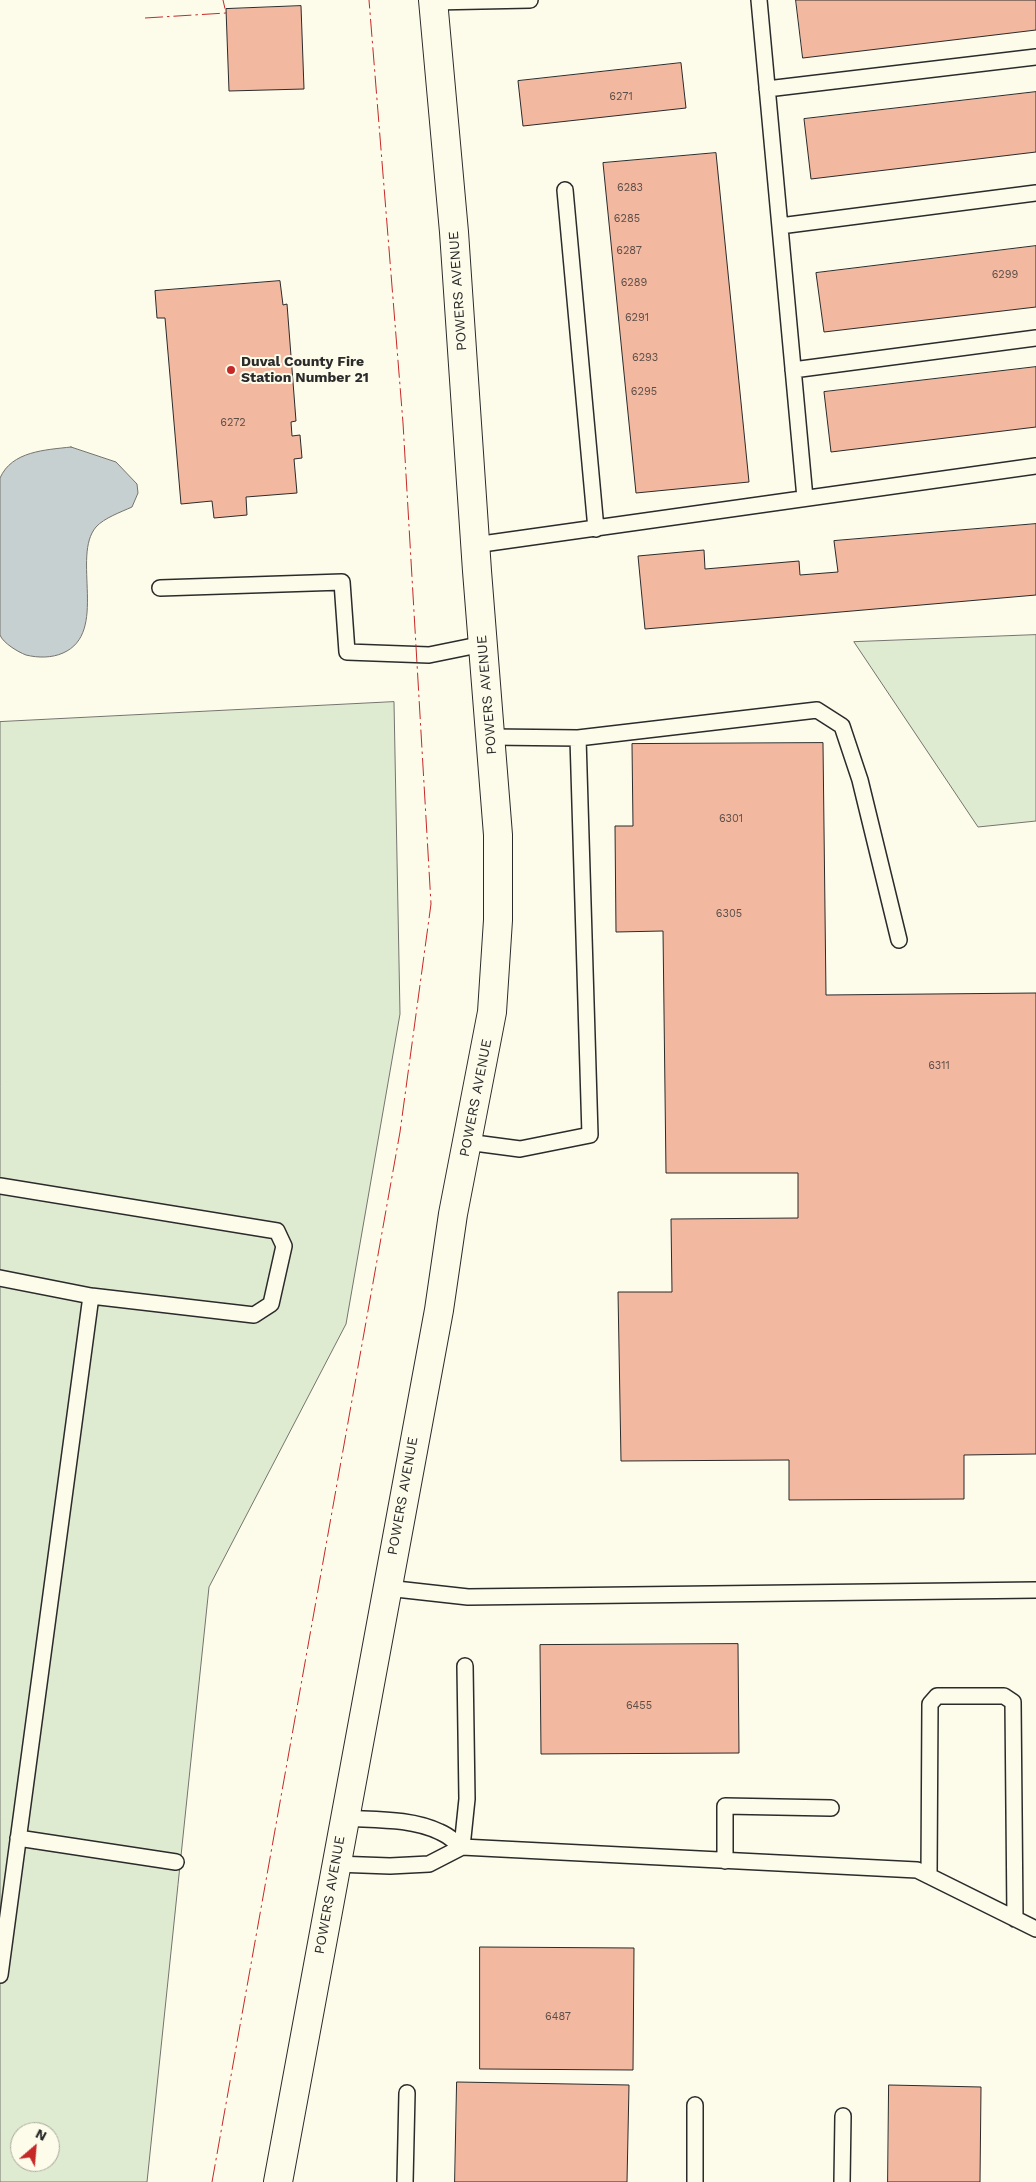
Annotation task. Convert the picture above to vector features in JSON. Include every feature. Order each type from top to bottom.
[{"type":"street","name":"POWERS AVENUE","points":[[278,2182],[335,1864],[439,1310],[453,1214],[492,1012],[498,920],[498,835],[475,545],[454,232],[433,1]]},
{"type":"lane","points":[[433,1],[530,0]]},
{"type":"lane","points":[[759,0],[804,498]]},
{"type":"lane","points":[[767,90],[1036,57]]},
{"type":"lane","points":[[565,190],[596,529]]},
{"type":"lane","points":[[780,226],[1036,193]]},
{"type":"lane","points":[[793,370],[1036,338]]},
{"type":"lane","points":[[475,545],[1036,466]]},
{"type":"lane","points":[[160,588],[342,582],[347,652],[429,655],[483,644]]},
{"type":"lane","points":[[491,737],[578,738],[817,710],[842,726],[860,780],[899,940]]},
{"type":"lane","points":[[467,1142],[520,1149],[590,1135],[578,738]]},
{"type":"lane","points":[[0,1186],[276,1231],[284,1246],[271,1304],[254,1316],[91,1296],[0,1278]]},
{"type":"lane","points":[[0,1976],[91,1296]]},
{"type":"lane","points":[[387,1588],[468,1597],[1036,1590]]},
{"type":"lane","points":[[462,1847],[467,1799],[465,1666]]},
{"type":"lane","points":[[929,1876],[930,1704],[937,1696],[1004,1696],[1013,1702],[1015,1918]]},
{"type":"lane","points":[[725,1862],[725,1806],[831,1808]]},
{"type":"lane","points":[[344,1818],[426,1826],[441,1832],[462,1847]]},
{"type":"lane","points":[[18,1838],[176,1862]]},
{"type":"lane","points":[[335,1864],[390,1866],[429,1864],[462,1847],[725,1862],[917,1870],[1036,1929]]},
{"type":"lane","points":[[406,2182],[407,2093]]},
{"type":"lane","points":[[695,2105],[695,2182]]},
{"type":"lane","points":[[842,2182],[843,2116]]},
{"type":"green space","points":[[1036,635],[1036,821],[978,827],[854,642]]},
{"type":"green space","points":[[394,702],[400,1014],[346,1324],[209,1587],[147,2182],[0,2182],[0,722]]},
{"type":"shaded area","points":[[71,447],[116,462],[137,484],[138,493],[132,507],[99,524],[89,540],[87,556],[87,612],[84,629],[77,643],[59,655],[45,657],[26,655],[11,647],[0,635],[0,478],[12,462],[21,457],[40,451]]},
{"type":"building","points":[[796,0],[1036,0],[1036,30],[803,58]]},
{"type":"building","points":[[301,6],[304,89],[229,91],[226,9]]},
{"type":"building","points":[[681,63],[686,108],[523,126],[518,81]]},
{"type":"building","points":[[1036,92],[1036,152],[811,179],[804,119]]},
{"type":"building","points":[[716,153],[749,482],[636,493],[603,163]]},
{"type":"building","points":[[1036,246],[1036,307],[824,332],[816,273]]},
{"type":"building","name":"Duval County Fire Station Number 21","points":[[280,281],[283,305],[287,304],[296,421],[291,422],[292,436],[300,435],[302,458],[294,459],[297,493],[246,497],[247,515],[214,518],[212,501],[181,504],[165,318],[157,318],[155,291]]},
{"type":"building","points":[[1036,367],[1036,427],[831,452],[824,392]]},
{"type":"building","points":[[1036,524],[1036,595],[645,629],[638,556],[704,550],[705,569],[799,561],[800,575],[838,572],[834,541]]},
{"type":"building","points":[[823,743],[826,995],[1036,993],[1036,1454],[964,1455],[964,1499],[789,1500],[789,1460],[621,1461],[618,1292],[672,1292],[671,1219],[798,1218],[798,1173],[666,1173],[663,931],[616,932],[615,826],[633,826],[632,744]]},
{"type":"building","points":[[738,1644],[739,1753],[541,1754],[540,1645]]},
{"type":"building","points":[[480,1947],[634,1948],[633,2070],[480,2069]]},
{"type":"building","points":[[457,2082],[629,2085],[627,2182],[455,2182]]},
{"type":"building","points":[[889,2085],[981,2087],[980,2182],[888,2182]]},
{"type":"power","points":[[145,18],[226,13],[223,0]]},
{"type":"power","points":[[212,2182],[400,1132],[431,904],[403,423],[369,0]]},
{"type":"place","name":"Duval County Fire Station Number 21","points":[[231,370]]}]
